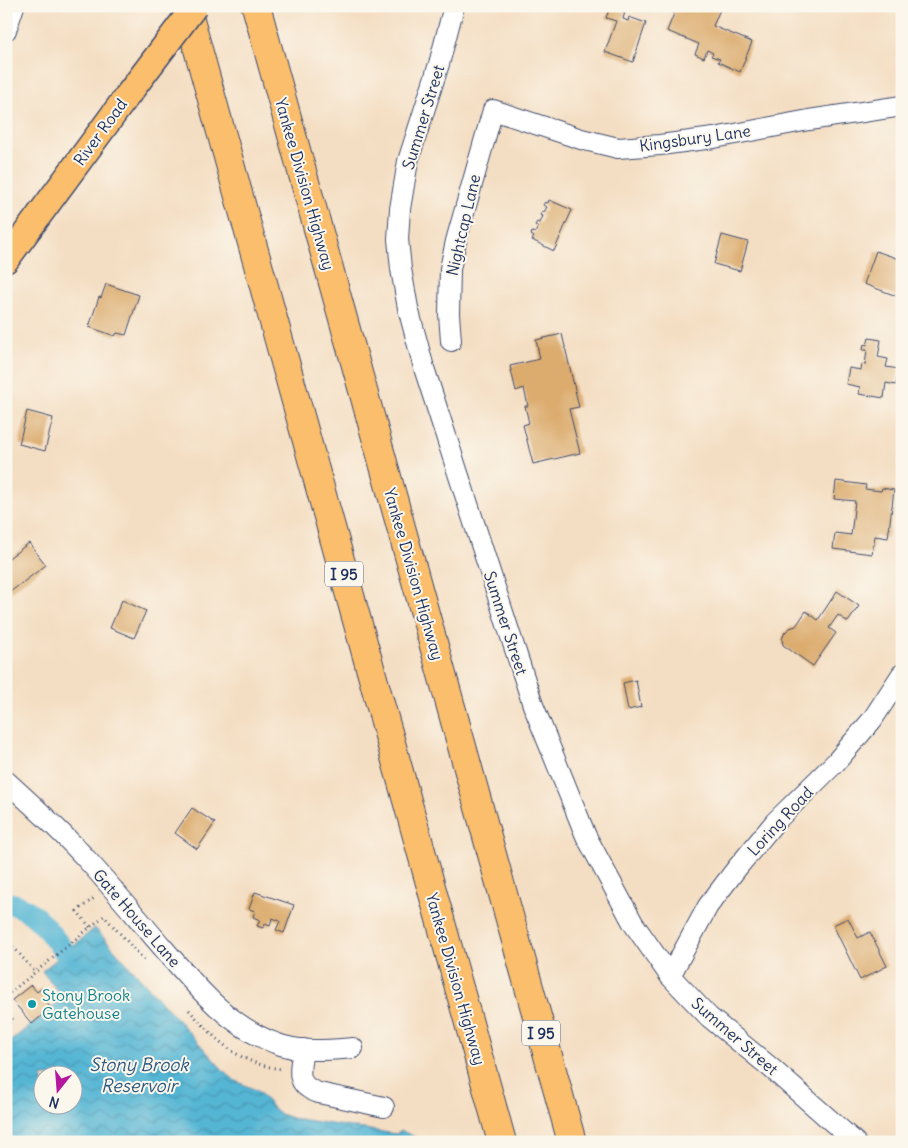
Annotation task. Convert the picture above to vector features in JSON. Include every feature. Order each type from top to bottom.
[{"type":"highway","name":"Yankee Division Highway","points":[[186,6],[502,1142]]},
{"type":"highway","name":"Yankee Division Highway","points":[[256,6],[572,1142]]},
{"type":"main road","name":"River Road","points":[[6,260],[195,6]]},
{"type":"street","points":[[6,30],[14,6]]},
{"type":"street","name":"Summer Street","points":[[454,6],[439,64],[408,160],[400,209],[398,239],[401,269],[408,308],[424,368],[537,714],[586,836],[633,923],[670,976],[709,1017],[770,1066],[855,1142]]},
{"type":"street","name":"Kingsbury Lane","points":[[493,110],[581,140],[618,148],[714,138],[809,120],[902,106]]},
{"type":"street","name":"Nightcap Lane","points":[[451,341],[449,314],[450,269],[456,241],[493,110]]},
{"type":"street","name":"Loring Road","points":[[670,976],[708,906],[737,868],[775,822],[836,762],[872,720],[902,674]]},
{"type":"street","name":"Gate House Lane","points":[[6,780],[74,846],[209,999],[250,1032],[276,1044],[304,1049],[353,1048]]},
{"type":"street","points":[[304,1049],[301,1078],[304,1085],[310,1090],[384,1107]]},
{"type":"path","points":[[90,927],[77,911],[109,885]]},
{"type":"path","points":[[6,996],[104,916]]},
{"type":"path","points":[[6,948],[11,944],[36,970]]},
{"type":"path","points":[[6,1011],[13,1020],[6,1026]]},
{"type":"water","name":"Stony Brook Reservoir","points":[[95,928],[224,1071],[234,1080],[258,1091],[280,1114],[292,1118],[396,1134],[402,1131],[422,1142],[6,1142],[6,1045],[63,998],[42,971]]},
{"type":"building","points":[[677,6],[721,7],[713,26],[752,42],[740,72],[718,62],[720,59],[711,56],[713,53],[707,50],[704,58],[695,54],[699,44],[667,31]]},
{"type":"building","points":[[610,7],[625,12],[623,19],[628,21],[629,17],[646,23],[633,62],[605,52],[616,21],[606,18]]},
{"type":"building","points":[[549,200],[572,210],[554,251],[532,240],[534,237],[531,235],[532,232],[535,233],[538,227],[535,225],[537,222],[540,223],[543,216],[540,215],[547,207],[543,205],[545,202],[548,203]]},
{"type":"building","points":[[722,235],[748,242],[740,271],[714,264]]},
{"type":"building","points":[[876,251],[902,260],[902,298],[864,284]]},
{"type":"building","points":[[106,284],[139,295],[126,335],[117,333],[115,336],[89,327],[99,297],[101,298]]},
{"type":"building","points":[[562,334],[579,407],[569,409],[580,453],[533,464],[523,425],[529,423],[525,406],[528,406],[524,388],[516,391],[510,366],[540,359],[536,340]]},
{"type":"building","points":[[869,338],[881,340],[878,357],[888,359],[886,367],[899,369],[896,385],[886,383],[884,398],[859,394],[860,387],[846,384],[849,368],[861,370],[862,364],[865,365],[867,350],[863,350],[864,344],[867,345]]},
{"type":"building","points":[[27,411],[53,418],[45,451],[19,444]]},
{"type":"building","points":[[836,481],[866,485],[865,489],[881,491],[882,488],[894,490],[888,538],[875,536],[872,554],[833,549],[835,533],[851,535],[855,501],[834,499]]},
{"type":"building","points":[[29,543],[46,565],[6,595],[6,560]]},
{"type":"building","points":[[837,591],[859,606],[848,622],[838,615],[829,628],[836,633],[813,666],[783,645],[782,639],[785,632],[796,626],[806,611],[818,620]]},
{"type":"building","points":[[122,600],[146,611],[134,638],[110,628]]},
{"type":"building","points":[[636,680],[641,707],[628,710],[623,683]]},
{"type":"building","points":[[192,808],[215,823],[197,849],[175,833]]},
{"type":"building","points":[[255,892],[294,905],[284,933],[276,930],[280,921],[272,918],[270,926],[265,924],[263,928],[257,926],[260,920],[253,917],[255,911],[249,909]]},
{"type":"building","points":[[848,918],[858,938],[870,932],[887,966],[860,980],[833,925]]},
{"type":"building","name":"Stony Brook Gatehouse","points":[[31,985],[37,992],[42,988],[49,996],[44,1000],[51,1008],[32,1024],[12,1000]]},
{"type":"waterway","points":[[6,903],[16,905],[32,914],[65,952]]},
{"type":"place","name":"Stony Brook Gatehouse","points":[[32,1004]]}]
